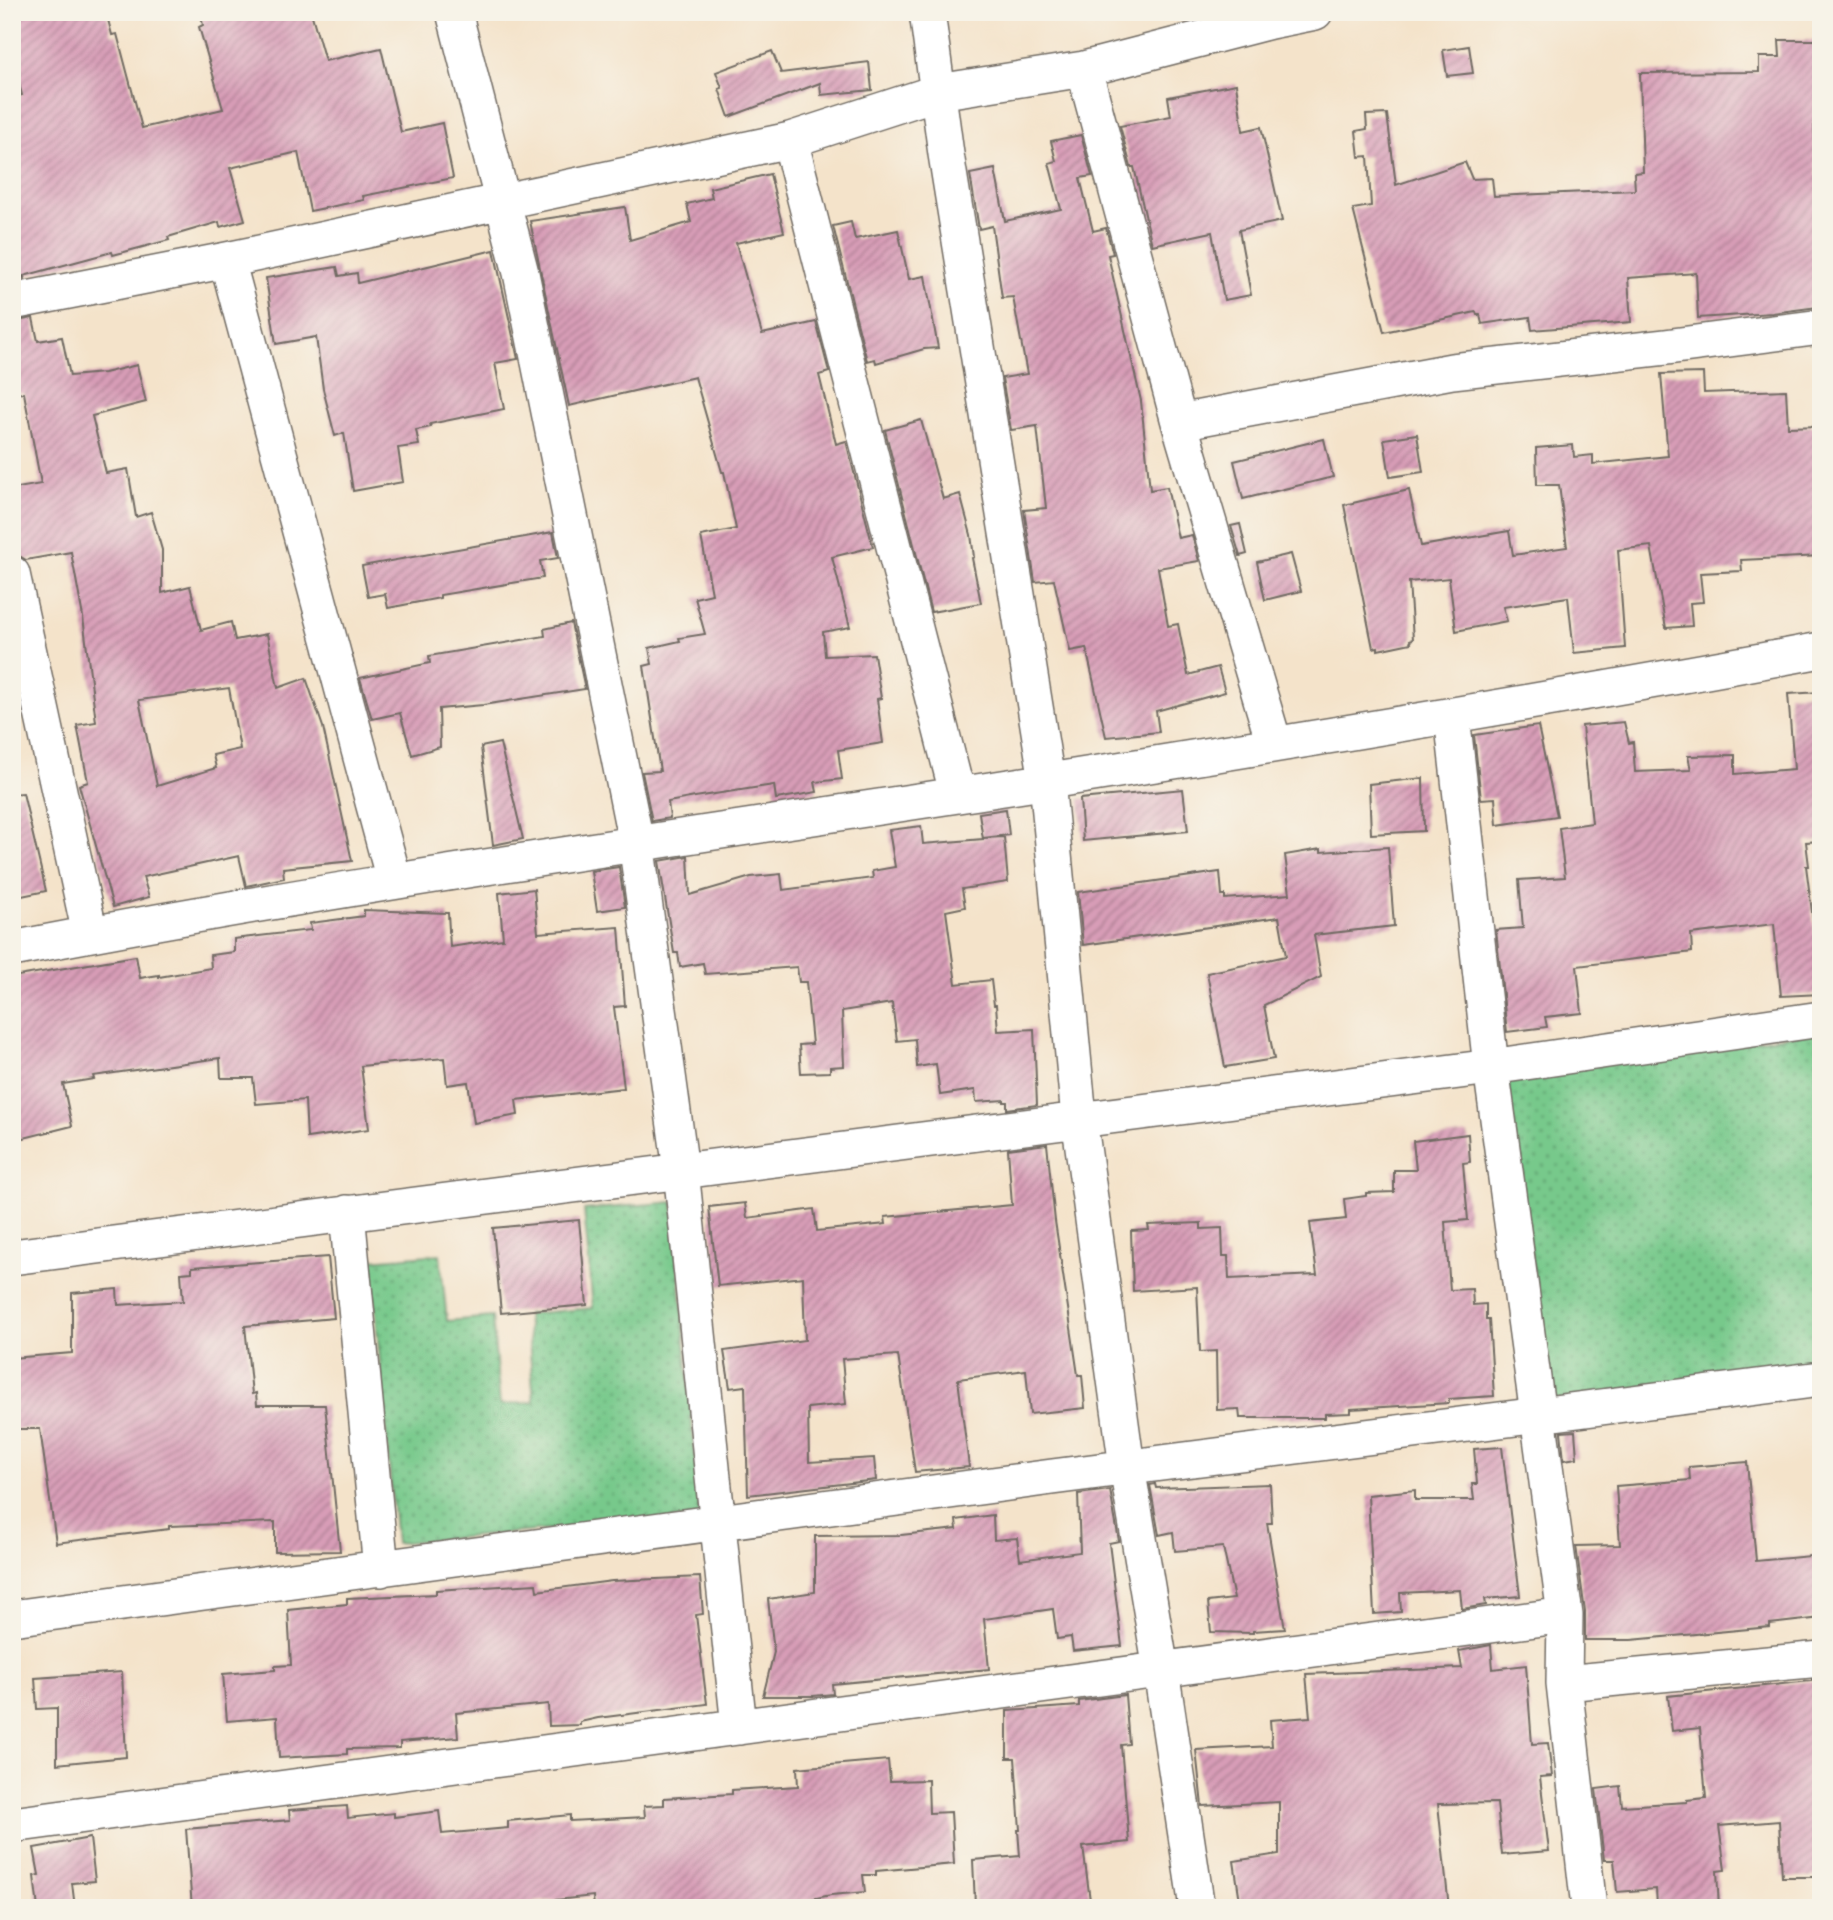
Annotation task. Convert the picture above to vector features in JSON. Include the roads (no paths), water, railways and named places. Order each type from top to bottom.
[{"type":"street","points":[[453,12],[526,299],[636,842],[681,1170],[739,1727]]},
{"type":"street","points":[[927,12],[948,168],[1047,781],[1079,1118],[1127,1467],[1197,1908]]},
{"type":"street","points":[[12,302],[227,260],[790,140],[938,92],[1084,69],[1315,12]]},
{"type":"street","points":[[1084,69],[1179,422],[1274,744]]},
{"type":"street","points":[[790,140],[950,764],[960,794]]},
{"type":"street","points":[[227,260],[394,880]]},
{"type":"street","points":[[1179,422],[1452,371],[1821,327]]},
{"type":"street","points":[[12,574],[90,934]]},
{"type":"street","points":[[12,950],[394,880],[1047,781],[1452,716],[1821,650]]},
{"type":"street","points":[[1452,716],[1491,1067],[1565,1615],[1564,1683],[1588,1908]]},
{"type":"street","points":[[12,1257],[1491,1067],[1821,1019]]},
{"type":"street","points":[[347,1213],[381,1569]]},
{"type":"street","points":[[12,1618],[1127,1467],[1821,1379]]},
{"type":"street","points":[[12,1825],[1565,1615]]},
{"type":"street","points":[[1564,1683],[1821,1659]]}]
